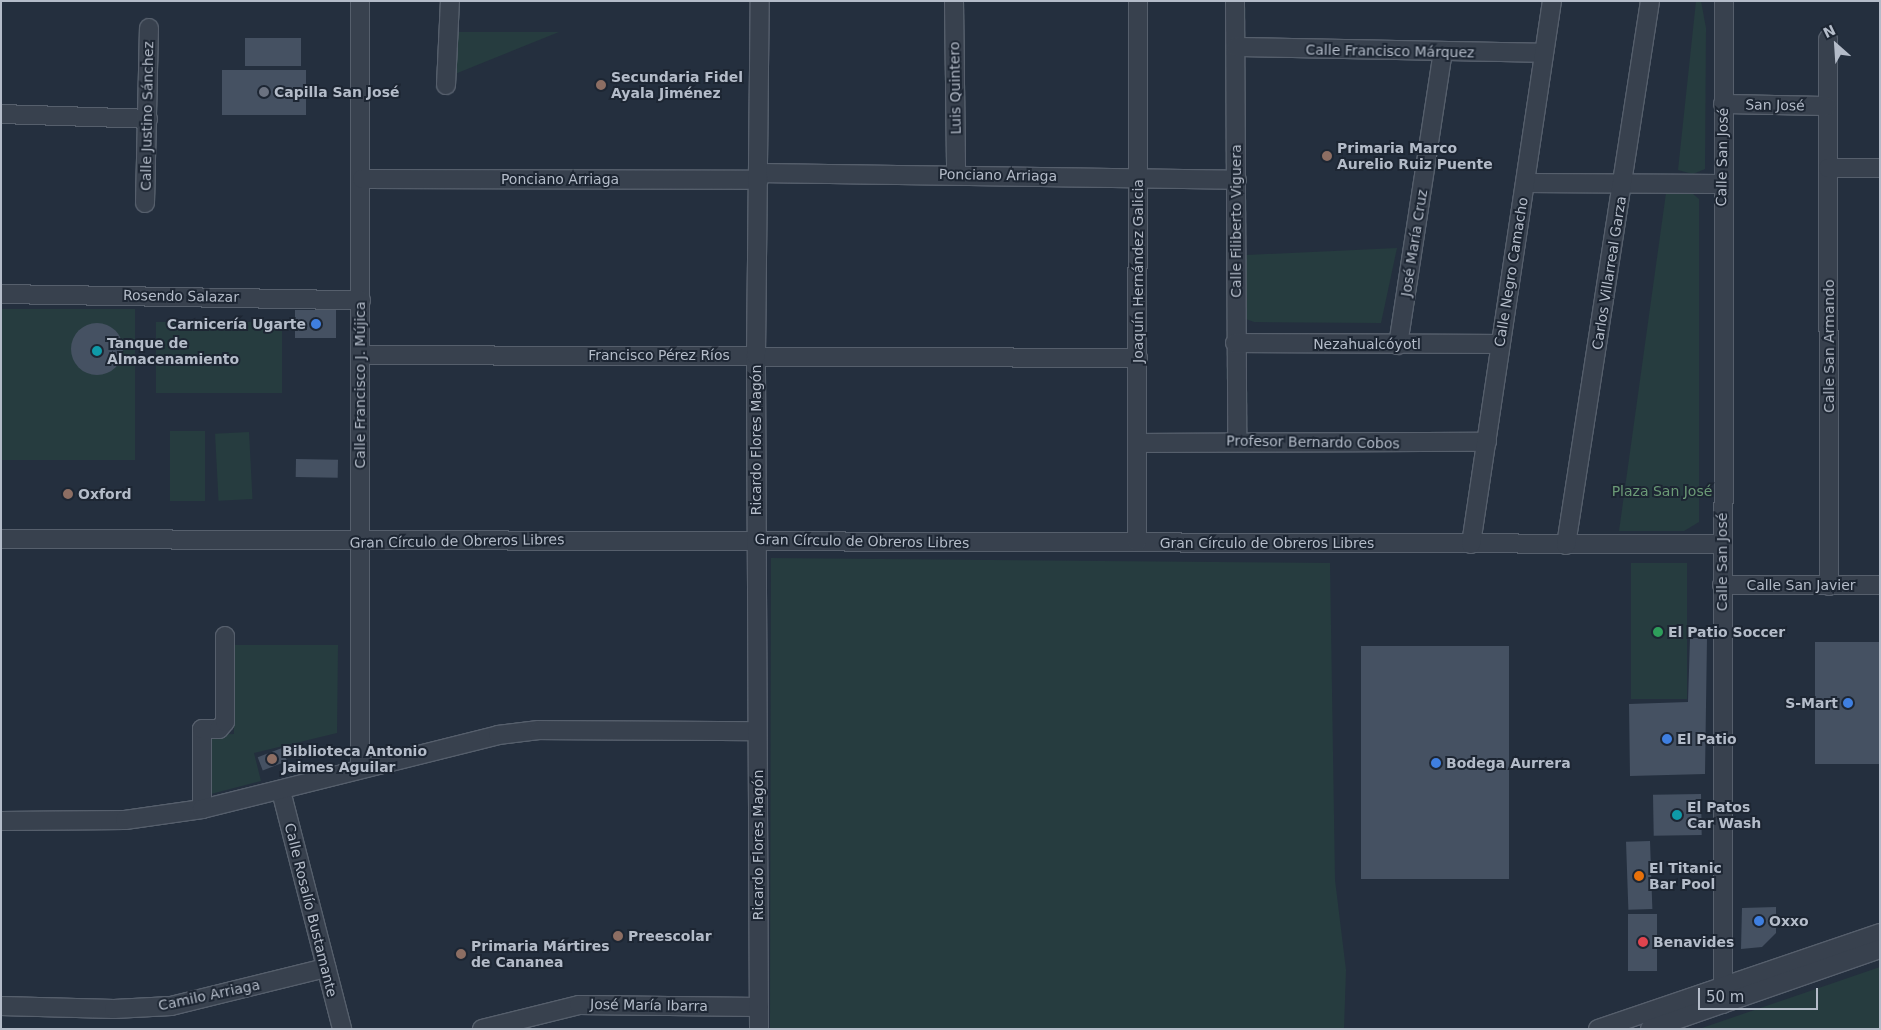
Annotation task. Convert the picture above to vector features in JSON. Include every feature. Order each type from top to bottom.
[{"type":"street","name":"Calle Francisco J. Mújica","points":[[360,1],[362,179],[360,769]]},
{"type":"street","points":[[446,85],[450,1]]},
{"type":"street","name":"Ricardo Flores Magón","points":[[759,1029],[756,355],[760,1]]},
{"type":"street","name":"Luis Quintero","points":[[954,1],[956,174]]},
{"type":"street","name":"Joaquín Hernández Galicia","points":[[1137,542],[1139,443],[1138,1]]},
{"type":"street","name":"Calle Filiberto Viguera","points":[[1235,1],[1238,180],[1235,343],[1237,440]]},
{"type":"street","name":"Calle Negro Camacho","points":[[1471,544],[1487,442],[1499,344],[1552,1]]},
{"type":"street","name":"Carlos Villarreal Garza","points":[[1566,545],[1650,1]]},
{"type":"street","name":"Calle San José","points":[[1722,995],[1722,184],[1724,1]]},
{"type":"street","name":"Calle Justino Sánchez","points":[[145,204],[149,28]]},
{"type":"street","name":"Calle San Armando","points":[[1828,39],[1829,586]]},
{"type":"street","name":"Calle Francisco Márquez","points":[[1236,47],[1544,53]]},
{"type":"street","name":"José María Cruz","points":[[1398,345],[1443,52]]},
{"type":"street","name":"San José","points":[[1723,104],[1827,106]]},
{"type":"street","points":[[1,114],[148,119]]},
{"type":"street","points":[[1828,168],[1880,168]]},
{"type":"street","name":"Ponciano Arriaga","points":[[362,179],[956,174],[1138,176],[1238,180]]},
{"type":"street","points":[[1525,183],[1722,184]]},
{"type":"street","name":"Rosendo Salazar","points":[[1,294],[361,300]]},
{"type":"street","name":"Nezahualcóyotl","points":[[1235,343],[1499,344]]},
{"type":"street","name":"Francisco Pérez Ríos","points":[[361,355],[756,355],[1138,358]]},
{"type":"street","name":"Profesor Bernardo Cobos","points":[[1139,443],[1237,440],[1487,442]]},
{"type":"street","name":"Gran Círculo de Obreros Libres","points":[[1,539],[360,542],[756,539],[1566,545],[1722,544]]},
{"type":"street","name":"Calle San Javier","points":[[1722,586],[1880,585]]},
{"type":"street","points":[[202,809],[202,729],[219,729],[225,722],[225,636]]},
{"type":"street","points":[[1,821],[125,820],[202,809],[281,791],[463,742],[539,730],[757,731]]},
{"type":"street","name":"Calle Rosalío Bustamante","points":[[281,791],[342,1029]]},
{"type":"street","points":[[1650,1029],[1722,995],[1880,933]]},
{"type":"street","points":[[1598,1029],[1880,949]]},
{"type":"street","name":"Camilo Arriaga","points":[[1,1006],[114,1009],[170,1006],[326,968]]},
{"type":"street","name":"José María Ibarra","points":[[482,1029],[579,1004],[759,1007]]},
{"type":"green space","points":[[1696,1],[1701,1],[1706,28],[1705,169],[1693,174],[1678,170]]},
{"type":"green space","points":[[453,32],[559,32],[450,76]]},
{"type":"green space","name":"Plaza San José","points":[[1666,193],[1693,194],[1699,199],[1699,522],[1684,531],[1619,531]]},
{"type":"green space","points":[[1397,248],[1381,323],[1254,322],[1246,319],[1246,255]]},
{"type":"green space","points":[[1,309],[135,309],[135,460],[1,460]]},
{"type":"green space","points":[[156,322],[282,322],[282,393],[156,393]]},
{"type":"green space","points":[[170,431],[205,431],[205,501],[170,501]]},
{"type":"green space","points":[[249,432],[253,499],[219,501],[215,434]]},
{"type":"green space","points":[[771,558],[1330,563],[1335,880],[1346,970],[1344,1029],[770,1029]]},
{"type":"green space","name":"El Patio Soccer","points":[[1631,563],[1687,563],[1687,699],[1631,699]]},
{"type":"green space","points":[[232,645],[338,645],[337,733],[254,753],[261,781],[207,795],[208,735],[234,734]]},
{"type":"green space","points":[[1880,967],[1880,1029],[1699,1029]]},
{"type":"building","points":[[245,38],[301,38],[301,66],[245,66]]},
{"type":"building","name":"Capilla San José","points":[[222,70],[306,70],[306,115],[222,115]]},
{"type":"building","name":"Carnicería Ugarte","points":[[295,310],[336,310],[336,338],[295,338]]},
{"type":"building","name":"Tanque de Almacenamiento","points":[[97,323],[107,325],[115,331],[121,339],[123,349],[121,359],[115,367],[107,373],[97,375],[87,373],[79,367],[73,359],[71,349],[73,339],[79,331],[87,325]]},
{"type":"building","points":[[296,459],[338,460],[338,478],[296,477]]},
{"type":"building","name":"El Patio","points":[[1690,638],[1707,638],[1705,774],[1630,776],[1629,704],[1688,702]]},
{"type":"building","name":"S-Mart","points":[[1815,642],[1880,642],[1880,764],[1815,764]]},
{"type":"building","name":"Bodega Aurrera","points":[[1361,646],[1509,646],[1509,879],[1361,879]]},
{"type":"building","name":"Biblioteca Antonio Jaimes Aguilar","points":[[282,748],[287,761],[263,770],[258,757]]},
{"type":"building","name":"El Patos Car Wash","points":[[1701,794],[1702,835],[1654,836],[1653,795]]},
{"type":"building","name":"El Titanic Bar Pool","points":[[1650,841],[1652,909],[1628,910],[1626,842]]},
{"type":"building","name":"Oxxo","points":[[1776,907],[1776,933],[1762,947],[1741,949],[1742,908]]},
{"type":"building","name":"Benavides","points":[[1628,914],[1657,914],[1657,971],[1628,971]]},
{"type":"place","name":"Secundaria Fidel Ayala Jiménez","points":[[601,85]]},
{"type":"place","name":"Capilla San José","points":[[264,92]]},
{"type":"place","name":"Primaria Marco Aurelio Ruiz Puente","points":[[1327,156]]},
{"type":"place","name":"Carnicería Ugarte","points":[[316,324]]},
{"type":"place","name":"Tanque de Almacenamiento","points":[[97,351]]},
{"type":"place","name":"Oxford","points":[[68,494]]},
{"type":"place","name":"El Patio Soccer","points":[[1658,632]]},
{"type":"place","name":"S-Mart","points":[[1848,703]]},
{"type":"place","name":"El Patio","points":[[1667,739]]},
{"type":"place","name":"Biblioteca Antonio Jaimes Aguilar","points":[[272,759]]},
{"type":"place","name":"Bodega Aurrera","points":[[1436,763]]},
{"type":"place","name":"El Patos Car Wash","points":[[1677,815]]},
{"type":"place","name":"El Titanic Bar Pool","points":[[1639,876]]},
{"type":"place","name":"Oxxo","points":[[1759,921]]},
{"type":"place","name":"Preescolar","points":[[618,936]]},
{"type":"place","name":"Benavides","points":[[1643,942]]},
{"type":"place","name":"Primaria Mártires de Cananea","points":[[461,954]]}]
